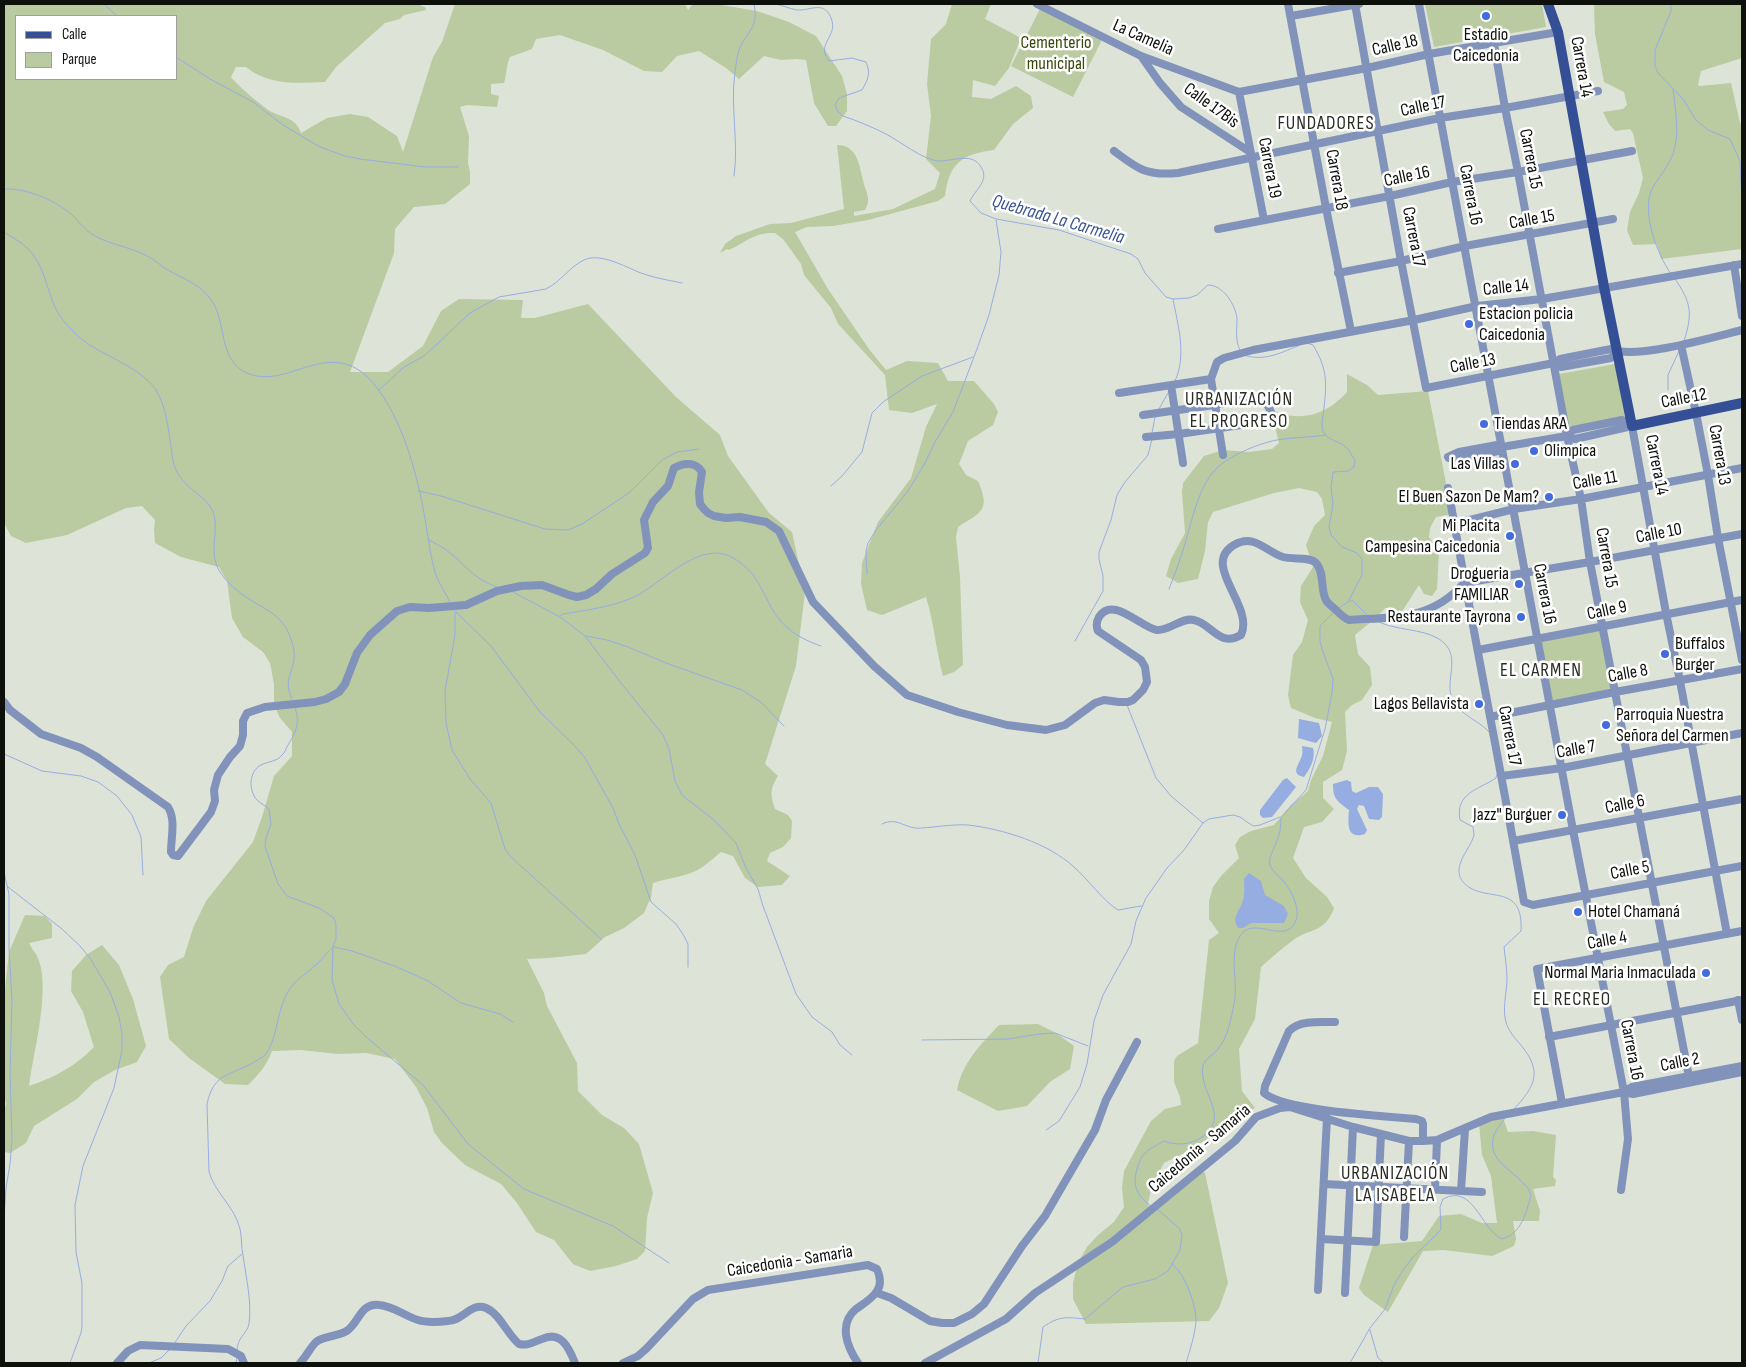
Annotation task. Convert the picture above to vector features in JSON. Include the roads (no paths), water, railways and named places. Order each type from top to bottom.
[{"type":"main road","name":"Carrera 14","points":[[1548,4],[1558,32],[1604,287],[1632,426]]},
{"type":"main road","name":"Calle 12","points":[[1632,426],[1742,404]]},
{"type":"street","name":"La Camelia","points":[[1038,4],[1140,56],[1239,92]]},
{"type":"street","name":"Carrera 18","points":[[1288,4],[1338,273],[1351,332]]},
{"type":"street","points":[[1291,16],[1356,4]]},
{"type":"street","name":"Carrera 17","points":[[1356,4],[1401,261],[1426,388]]},
{"type":"street","name":"Carrera 16","points":[[1419,4],[1573,830],[1624,1092],[1628,1139],[1621,1190]]},
{"type":"street","name":"Calle 18","points":[[1239,92],[1367,68],[1429,54],[1558,32]]},
{"type":"street","name":"Carrera 15","points":[[1494,44],[1567,436],[1581,499],[1590,562],[1689,1079]]},
{"type":"street","name":"Calle 17Bis","points":[[1140,56],[1180,107],[1250,155]]},
{"type":"street","name":"Calle 17","points":[[1114,151],[1134,166],[1146,172],[1161,175],[1250,155],[1378,132],[1440,118],[1598,91]]},
{"type":"street","name":"Carrera 19","points":[[1239,92],[1264,220]]},
{"type":"street","name":"Calle 16","points":[[1218,228],[1390,196],[1452,182],[1632,151]]},
{"type":"street","name":"Calle 15","points":[[1338,273],[1465,246],[1614,220]]},
{"type":"street","name":"Calle 14","points":[[1210,379],[1216,362],[1253,350],[1414,320],[1476,306],[1542,300],[1604,287],[1742,264]]},
{"type":"street","points":[[1734,265],[1742,316]]},
{"type":"street","name":"Calle 13","points":[[1426,388],[1554,363],[1560,359],[1611,349],[1617,352],[1630,352],[1681,345],[1742,330]]},
{"type":"street","name":"Carrera 13","points":[[1681,345],[1696,413],[1742,660]]},
{"type":"street","points":[[1119,393],[1210,379],[1223,456]]},
{"type":"street","points":[[1172,384],[1182,463]]},
{"type":"street","points":[[1143,415],[1262,396],[1275,420],[1146,437]]},
{"type":"street","name":"Calle 12","points":[[1502,447],[1498,451],[1461,459],[1448,457],[1459,452],[1497,445],[1502,447],[1567,436],[1575,439],[1632,426]]},
{"type":"street","name":"Carrera 14","points":[[1632,426],[1666,614],[1728,934]]},
{"type":"street","points":[[4,702],[10,710],[41,734],[81,748],[97,757],[168,807],[172,814],[171,852],[173,856],[178,856],[211,812],[215,801],[214,790],[218,775],[240,746],[243,735],[243,721],[247,713],[265,707],[315,702],[339,692],[345,684],[357,653],[370,636],[397,611],[410,607],[429,608],[466,605],[497,590],[521,586],[542,585],[577,597],[586,595],[596,589],[612,574],[645,552],[649,544],[644,520],[648,510],[668,486],[674,468],[687,463],[695,465],[702,472],[699,492],[700,504],[708,513],[726,518],[740,517],[766,522],[779,531],[813,602],[874,666],[907,695],[958,712],[1008,725],[1046,730],[1055,729],[1095,703],[1104,700],[1128,702],[1139,695],[1147,682],[1145,667],[1141,660],[1102,635],[1096,626],[1097,619],[1101,613],[1108,610],[1118,610],[1126,613],[1150,628],[1158,630],[1188,619],[1196,620],[1228,639],[1235,639],[1242,635],[1245,623],[1240,607],[1223,573],[1224,554],[1230,547],[1241,541],[1250,540],[1270,552],[1284,557],[1311,559],[1315,562],[1321,573],[1326,600],[1344,618],[1349,620],[1403,616],[1436,607],[1456,592],[1464,583]]},
{"type":"street","name":"Calle 11","points":[[1454,524],[1514,509],[1581,499],[1742,468]]},
{"type":"street","name":"Carrera 17","points":[[1448,488],[1524,902]]},
{"type":"street","name":"Calle 10","points":[[1464,583],[1742,534]]},
{"type":"street","name":"Calle 9","points":[[1478,650],[1742,600]]},
{"type":"street","name":"Calle 8","points":[[1490,717],[1550,704],[1742,669]]},
{"type":"street","name":"Calle 7","points":[[1502,776],[1562,768],[1742,733]]},
{"type":"street","name":"Calle 6","points":[[1514,841],[1742,799]]},
{"type":"street","name":"Calle 5","points":[[1524,902],[1534,905],[1742,866]]},
{"type":"street","name":"Calle 4","points":[[1549,1037],[1537,969],[1742,931]]},
{"type":"street","points":[[1562,1103],[1549,1037],[1740,1000],[1742,1020]]},
{"type":"street","points":[[1335,1022],[1303,1023],[1293,1026],[1288,1031],[1265,1086],[1264,1093],[1269,1097],[1282,1101],[1326,1110],[1416,1119],[1422,1121],[1423,1124],[1423,1141]]},
{"type":"street","points":[[858,1363],[846,1340],[846,1322],[853,1312],[877,1293],[891,1298],[930,1321],[942,1323],[954,1323],[972,1314],[984,1304],[1022,1246],[1045,1216],[1095,1130],[1106,1100],[1137,1042]]},
{"type":"street","name":"Calle 2","points":[[1562,1103],[1624,1092],[1632,1094],[1742,1066]]},
{"type":"street","name":"Calle 2","points":[[1689,1079],[1742,1072]]},
{"type":"street","name":"Caicedonia - Samaria","points":[[926,1363],[1006,1319],[1034,1293],[1112,1242],[1235,1141],[1256,1117],[1280,1108],[1290,1107],[1353,1127],[1409,1141],[1423,1141],[1437,1140],[1491,1118],[1562,1103]]},
{"type":"street","points":[[1318,1290],[1327,1118]]},
{"type":"street","points":[[1345,1293],[1353,1127]]},
{"type":"street","points":[[1461,1191],[1464,1128]]},
{"type":"street","points":[[1321,1239],[1376,1242],[1381,1134]]},
{"type":"street","points":[[1435,1188],[1437,1140]]},
{"type":"street","points":[[1404,1237],[1409,1141]]},
{"type":"street","points":[[1324,1184],[1435,1188],[1482,1192]]},
{"type":"street","name":"Caicedonia - Samaria","points":[[623,1363],[638,1356],[693,1299],[708,1290],[868,1265],[877,1269],[880,1276],[880,1286],[877,1293]]},
{"type":"street","points":[[300,1363],[319,1340],[349,1329],[367,1306],[378,1305],[391,1307],[419,1321],[454,1321],[474,1308],[482,1307],[492,1312],[519,1344],[524,1346],[552,1336],[559,1337],[570,1350],[575,1363]]},
{"type":"street","points":[[117,1363],[128,1351],[140,1345],[228,1349],[241,1356],[244,1363]]},
{"type":"water","points":[[1299,719],[1319,723],[1322,736],[1316,743],[1298,738]]},
{"type":"water","points":[[1302,746],[1313,748],[1314,752],[1312,763],[1304,777],[1297,774],[1296,771],[1302,754]]},
{"type":"water","points":[[1287,778],[1296,787],[1272,817],[1263,818],[1260,815],[1260,810],[1283,780]]},
{"type":"water","points":[[1347,780],[1351,782],[1352,791],[1356,793],[1369,787],[1378,787],[1383,794],[1382,817],[1379,820],[1369,819],[1364,806],[1359,805],[1357,809],[1367,830],[1365,834],[1354,835],[1351,832],[1349,810],[1339,802],[1334,793],[1333,784]]},
{"type":"water","points":[[1249,873],[1261,881],[1265,895],[1284,906],[1288,914],[1284,923],[1251,923],[1243,928],[1238,928],[1235,921],[1244,897],[1244,879]]},
{"type":"waterway","points":[[104,4],[116,15]]},
{"type":"waterway","points":[[734,176],[736,150],[733,98],[735,72],[739,50],[754,24],[754,4]]},
{"type":"waterway","name":"Quebrada La Carmelia","points":[[775,4],[797,10],[825,9],[833,25],[825,49],[825,55],[829,61],[852,58],[866,62],[868,76],[862,90],[839,98],[835,105],[838,112],[843,116],[886,134],[918,154],[932,160],[943,161],[967,158],[977,162],[984,176],[981,185],[970,201],[981,213],[996,219],[1059,230],[1131,254],[1138,259],[1145,273],[1166,297],[1173,299],[1189,298],[1197,295],[1208,285],[1219,288],[1231,301],[1236,313],[1237,339],[1240,350]]},
{"type":"waterway","points":[[1671,4],[1671,11],[1655,50],[1655,66],[1658,73],[1683,99],[1696,120],[1708,130],[1730,139],[1740,161],[1742,202]]},
{"type":"waterway","points":[[178,58],[210,79],[253,102],[283,125],[320,147],[360,159],[425,167],[458,167]]},
{"type":"waterway","points":[[1671,274],[1656,244],[1649,219],[1648,207],[1653,187],[1674,152],[1677,125],[1673,89]]},
{"type":"waterway","points":[[4,189],[30,192],[55,203],[70,213],[91,234],[141,253],[197,286],[212,301],[219,319],[226,348],[235,365],[243,371],[260,376],[276,376],[327,363],[344,364],[361,371],[378,389],[388,404],[404,438],[416,476],[435,572],[450,602]]},
{"type":"waterway","points":[[867,574],[866,551],[868,543],[876,530],[908,491],[925,463],[953,412],[977,349],[989,315],[999,275],[1001,252],[996,220]]},
{"type":"waterway","points":[[4,232],[26,247],[37,261],[57,311],[78,337],[137,372],[155,389],[166,415],[176,470],[183,481],[210,506],[214,514],[214,556],[220,572],[235,589],[280,620],[289,634],[294,653],[288,685],[292,700]]},
{"type":"waterway","points":[[379,390],[404,367],[424,356],[470,313],[499,297],[546,289],[556,283],[577,264],[589,258],[604,259],[646,275],[682,283]]},
{"type":"waterway","points":[[1675,279],[1684,294],[1689,308],[1689,323],[1684,341]]},
{"type":"waterway","points":[[1173,299],[1181,351],[1179,371],[1175,381]]},
{"type":"waterway","name":"Quebrada La Carmelia","points":[[1307,343],[1313,345],[1318,353],[1325,375],[1326,390],[1323,432],[1346,447],[1355,460],[1354,467],[1348,471],[1333,472],[1331,487],[1333,504],[1329,527],[1331,535],[1342,547],[1357,553],[1362,559],[1362,575],[1348,602],[1339,608]]},
{"type":"waterway","name":"Quebrada La Carmelia","points":[[1247,356],[1268,357],[1300,345]]},
{"type":"waterway","points":[[1668,390],[1668,375],[1679,351]]},
{"type":"waterway","points":[[831,486],[862,452],[872,413],[883,402],[922,376],[973,357]]},
{"type":"waterway","points":[[1159,409],[1168,393]]},
{"type":"waterway","points":[[1152,433],[1155,417]]},
{"type":"waterway","points":[[1169,589],[1199,498],[1204,486],[1217,468],[1241,452],[1268,442],[1326,435]]},
{"type":"waterway","points":[[1075,641],[1103,591],[1103,576],[1099,552],[1111,520],[1117,495],[1125,482],[1148,455],[1152,439]]},
{"type":"waterway","points":[[419,491],[441,496],[545,529],[568,530],[582,524],[629,493],[662,460],[677,452],[699,449]]},
{"type":"waterway","points":[[429,540],[453,555],[475,575],[497,587]]},
{"type":"waterway","points":[[560,616],[599,608],[634,597],[683,564],[709,554],[722,554],[735,559],[748,569],[757,580],[775,614],[786,627],[806,640],[821,646]]},
{"type":"waterway","points":[[513,592],[560,617],[585,636],[663,735],[669,749],[675,781],[682,795],[714,820],[736,843],[746,868],[758,889],[796,994],[812,1017],[832,1032],[840,1045],[852,1055]]},
{"type":"waterway","points":[[1350,601],[1353,601],[1367,615]]},
{"type":"waterway","points":[[454,610],[491,646],[540,712],[585,758],[613,808],[635,855],[651,902],[676,924],[688,944],[688,967]]},
{"type":"waterway","name":"Quebrada La Carmelia","points":[[1151,1206],[1139,1194],[1135,1181],[1137,1169],[1143,1156],[1148,1150],[1164,1141],[1180,1144],[1197,1140],[1208,1132],[1213,1124],[1214,1115],[1205,1086],[1203,1066],[1205,1061],[1221,1044],[1229,1028],[1235,996],[1235,952],[1240,936],[1246,930],[1253,928],[1285,931],[1291,928],[1297,918],[1297,909],[1293,896],[1274,872],[1270,865],[1270,859],[1279,834],[1281,817],[1306,790],[1325,729],[1333,679],[1320,641],[1320,626],[1334,612]]},
{"type":"waterway","points":[[455,613],[455,635],[445,691],[446,723],[452,750],[470,779],[491,803],[505,849],[510,856],[601,939]]},
{"type":"waterway","points":[[1377,621],[1432,635],[1446,645],[1452,658],[1450,688],[1453,702],[1489,732]]},
{"type":"waterway","points":[[586,636],[628,647],[666,663],[742,690],[762,703],[784,726]]},
{"type":"waterway","points":[[1127,705],[1156,778],[1171,796],[1203,823]]},
{"type":"waterway","points":[[295,708],[297,713],[296,728],[285,752],[278,759],[257,768],[252,776],[251,786],[257,800],[269,809],[271,824],[265,846],[278,884],[287,896],[319,908],[334,918],[336,939],[333,947],[332,980],[339,1004],[354,1025],[365,1036],[423,1085],[468,1144],[524,1189],[613,1226],[669,1263]]},
{"type":"waterway","points":[[4,754],[42,771],[81,776],[98,782],[117,796],[132,815],[141,837],[143,875]]},
{"type":"waterway","points":[[1497,774],[1496,778],[1469,793],[1461,804],[1459,811],[1460,820],[1473,827],[1474,835],[1461,862],[1459,873],[1461,879],[1469,887],[1508,899],[1515,904],[1520,915],[1521,931],[1504,947],[1507,978],[1505,1012],[1508,1028],[1532,1062],[1534,1078],[1527,1093],[1513,1110]]},
{"type":"waterway","points":[[1046,1130],[1059,1121],[1080,1087],[1087,1064],[1094,1021],[1103,995],[1131,944],[1136,921],[1146,898],[1167,868],[1184,850],[1203,823],[1209,819],[1233,815],[1240,817],[1253,826],[1280,817]]},
{"type":"waterway","points":[[882,824],[897,822],[916,828],[968,825],[1010,834],[1038,844],[1063,858],[1118,910],[1141,906]]},
{"type":"waterway","points":[[4,872],[9,894],[9,950],[12,1000],[10,1073],[12,1139],[4,1219]]},
{"type":"waterway","points":[[8,887],[62,929],[90,958],[110,992],[119,1017],[122,1034],[122,1050],[114,1088],[83,1166],[75,1205],[76,1252],[82,1283],[82,1326],[70,1363]]},
{"type":"waterway","points":[[237,1351],[240,1339],[249,1324],[250,1307],[241,1232],[234,1214],[216,1187],[209,1172],[207,1104],[210,1093],[219,1080],[265,1055],[272,1043],[282,1006],[290,988],[333,947]]},
{"type":"waterway","points":[[334,947],[352,951],[397,967],[428,981],[461,1003],[500,1014],[513,1022]]},
{"type":"waterway","points":[[922,1040],[1008,1039],[1055,1033],[1088,1046]]},
{"type":"waterway","points":[[1350,1363],[1370,1328],[1385,1309],[1394,1285],[1403,1270],[1413,1257],[1441,1229],[1440,1207],[1443,1199],[1453,1196],[1462,1197],[1476,1209],[1494,1233],[1502,1239],[1514,1232],[1522,1221],[1531,1194],[1521,1180],[1500,1162],[1493,1148],[1493,1139],[1505,1118]]},
{"type":"waterway","name":"Quebrada La Carmelia","points":[[1038,1363],[1043,1327],[1063,1318],[1085,1319],[1123,1287],[1155,1279],[1168,1271],[1180,1250],[1182,1235],[1179,1228],[1157,1209]]},
{"type":"waterway","points":[[174,1344],[186,1326],[210,1301],[222,1281],[228,1266],[242,1254]]},
{"type":"waterway","points":[[1172,1264],[1177,1268],[1185,1282],[1196,1314],[1195,1332],[1186,1363]]},
{"type":"waterway","points":[[1370,1330],[1378,1358],[1384,1363]]},
{"type":"waterway","points":[[149,1363],[161,1358],[170,1349]]},
{"type":"waterway","points":[[236,1363],[237,1358]]},
{"type":"place","name":"Estadio Caicedonia","points":[[1486,16]]},
{"type":"place","name":"Estacion policia Caicedonia","points":[[1469,324]]},
{"type":"place","name":"Tiendas ARA","points":[[1484,424]]},
{"type":"place","name":"Olimpica","points":[[1534,451]]},
{"type":"place","name":"Las Villas","points":[[1515,464]]},
{"type":"place","name":"El Buen Sazon De Mam?","points":[[1549,497]]},
{"type":"place","name":"Mi Placita Campesina Caicedonia","points":[[1510,536]]},
{"type":"place","name":"Drogueria FAMILIAR","points":[[1519,584]]},
{"type":"place","name":"Restaurante Tayrona","points":[[1521,617]]},
{"type":"place","name":"Buffalos Burger","points":[[1665,654]]},
{"type":"place","name":"Lagos Bellavista","points":[[1479,704]]},
{"type":"place","name":"Parroquia Nuestra Señora del Carmen","points":[[1606,725]]},
{"type":"place","name":"Jazz\" Burguer","points":[[1562,815]]},
{"type":"place","name":"Hotel Chamaná","points":[[1578,912]]},
{"type":"place","name":"Normal Maria Inmaculada","points":[[1706,973]]},
{"type":"district","name":"FUNDADORES","points":[[1326,124]]},
{"type":"district","name":"URBANIZACIÓN EL PROGRESO","points":[[1239,411]]},
{"type":"district","name":"EL CARMEN","points":[[1541,671]]},
{"type":"district","name":"EL RECREO","points":[[1572,1000]]},
{"type":"district","name":"URBANIZACIÓN LA ISABELA","points":[[1395,1185]]},
{"type":"park label","name":"Cementerio municipal","points":[[1056,53]]}]
